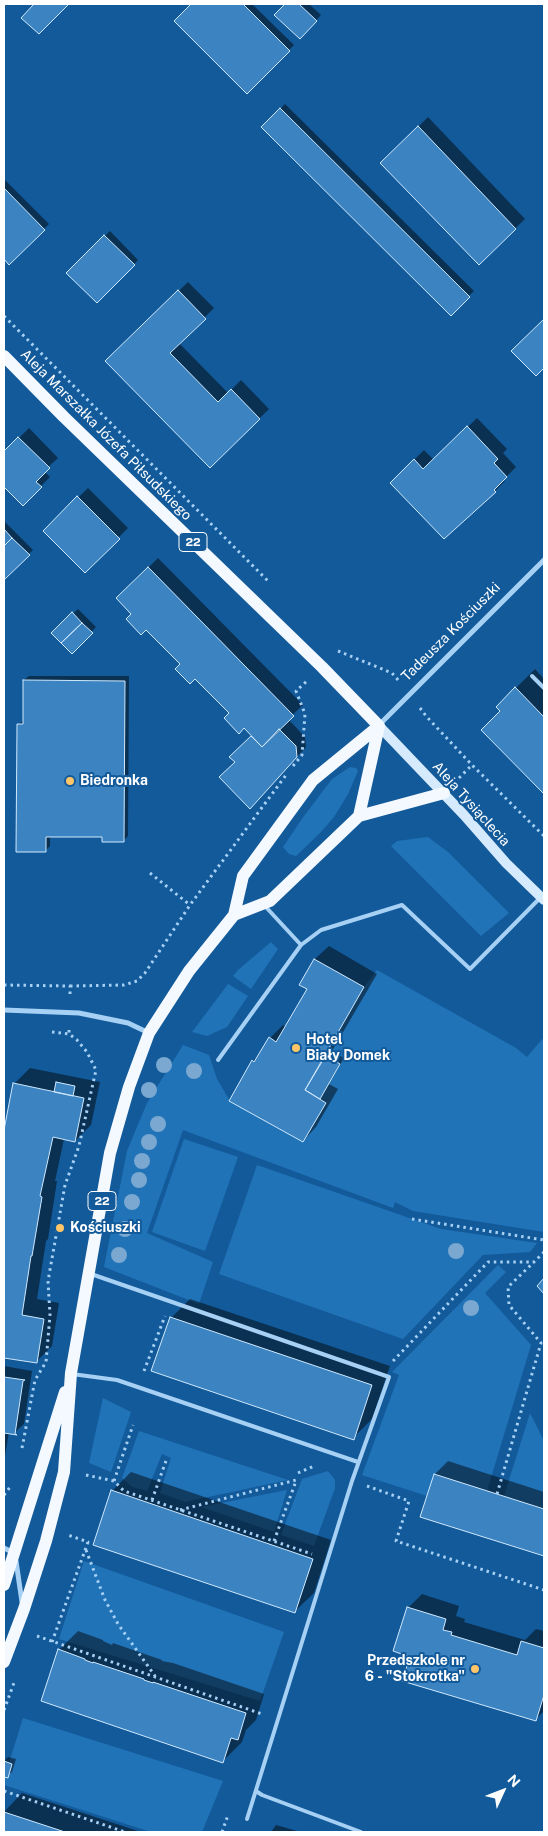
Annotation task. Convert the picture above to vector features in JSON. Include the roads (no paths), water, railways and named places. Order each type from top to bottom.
[{"type":"main road","name":"Aleja Marszałka Józefa Piłsudskiego","points":[[4,356],[64,417],[322,667],[379,726]]},
{"type":"main road","points":[[379,726],[359,816],[444,793]]},
{"type":"main road","name":"Tadeusza Kościuszki","points":[[4,1662],[24,1609],[46,1541],[64,1472],[71,1373],[110,1153],[129,1086],[149,1033],[189,972],[234,915],[243,876],[313,780],[379,726]]},
{"type":"main road","name":"Tadeusza Kościuszki","points":[[234,915],[270,901],[359,816]]},
{"type":"main road","name":"Tadeusza Kościuszki","points":[[4,1585],[9,1550],[40,1467],[71,1373]]},
{"type":"street","name":"Tadeusza Kościuszki","points":[[379,726],[544,560]]},
{"type":"street","name":"Aleja Tysiąclecia","points":[[379,726],[444,793],[506,863],[543,898]]},
{"type":"street","points":[[4,1010],[79,1013],[128,1023],[149,1033]]},
{"type":"street","points":[[9,1550],[24,1609]]},
{"type":"lane","points":[[532,676],[544,688]]},
{"type":"lane","points":[[218,1060],[301,945],[321,930],[402,905],[470,969],[543,898]]},
{"type":"lane","points":[[263,903],[301,945]]},
{"type":"lane","points":[[89,1274],[389,1377],[358,1462],[247,1819]]},
{"type":"lane","points":[[71,1373],[117,1380],[358,1462]]},
{"type":"lane","points":[[256,1791],[262,1795],[362,1832]]},
{"type":"place","name":"Biedronka","points":[[70,781]]},
{"type":"place","name":"Hotel Biały Domek","points":[[296,1048]]},
{"type":"place","name":"Kościuszki","points":[[60,1228]]},
{"type":"place","name":"Przedszkole nr 6 - \"Stokrotka\"","points":[[475,1669]]}]
